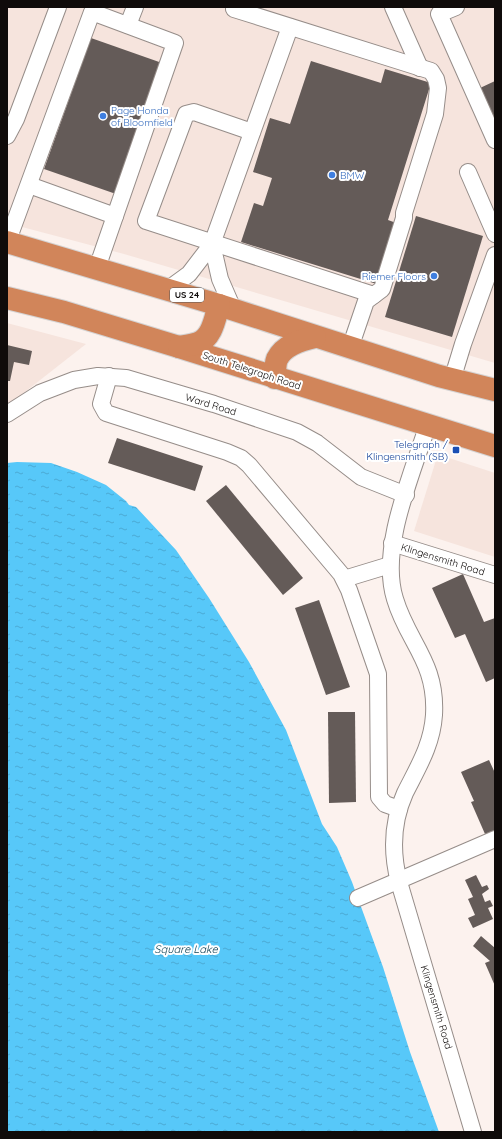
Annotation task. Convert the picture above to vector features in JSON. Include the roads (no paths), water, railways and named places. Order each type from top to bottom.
[{"type":"highway","name":"US 24","points":[[7,242],[226,307],[452,380],[495,390]]},
{"type":"highway","name":"South Telegraph Road","points":[[7,298],[64,312],[495,446]]},
{"type":"highway","points":[[179,347],[199,343],[206,338],[226,307]]},
{"type":"highway","points":[[275,378],[277,359],[284,351],[304,339],[315,337]]},
{"type":"street","points":[[7,136],[16,119],[58,7]]},
{"type":"street","points":[[128,25],[135,7]]},
{"type":"street","points":[[235,7],[234,9],[431,71],[436,79],[438,88],[435,114],[382,289],[366,301],[350,348]]},
{"type":"street","points":[[393,7],[420,68]]},
{"type":"street","points":[[456,7],[439,14],[495,140]]},
{"type":"street","points":[[7,242],[92,12],[176,43],[97,268]]},
{"type":"street","points":[[168,290],[189,274],[212,244],[290,27]]},
{"type":"street","points":[[252,132],[194,112],[186,114],[146,221],[212,244],[374,295]]},
{"type":"street","points":[[468,172],[495,234]]},
{"type":"street","points":[[29,185],[115,216]]},
{"type":"street","points":[[212,244],[226,307]]},
{"type":"street","points":[[452,380],[463,344],[495,255]]},
{"type":"street","points":[[109,376],[101,404],[106,413],[227,452],[241,458],[250,465],[344,579],[378,674],[378,797],[385,804],[399,809]]},
{"type":"street","name":"Ward Road","points":[[7,414],[40,393],[62,384],[86,377],[109,376],[135,380],[292,430],[312,440],[361,477],[406,495]]},
{"type":"street","name":"Klingensmith Road","points":[[428,424],[392,543],[390,565],[394,599],[400,615],[428,668],[433,689],[433,728],[426,751],[399,809],[393,844],[399,882],[473,1132]]},
{"type":"street","name":"Klingensmith Road","points":[[392,543],[495,575]]},
{"type":"street","points":[[344,579],[390,565]]},
{"type":"street","points":[[358,898],[399,882],[495,839]]},
{"type":"water","name":"Square Lake","points":[[7,463],[51,463],[77,472],[106,485],[129,505],[136,507],[176,550],[209,598],[249,662],[286,730],[322,824],[337,847],[352,882],[383,967],[410,1052],[439,1132],[7,1132]]},
{"type":"place","name":"Page Honda of Bloomfield","points":[[103,116]]},
{"type":"place","name":"BMW","points":[[332,175]]},
{"type":"place","name":"Riemer Floors","points":[[434,276]]},
{"type":"place","name":"Telegraph / Klingensmith (SB)","points":[[456,450]]}]
